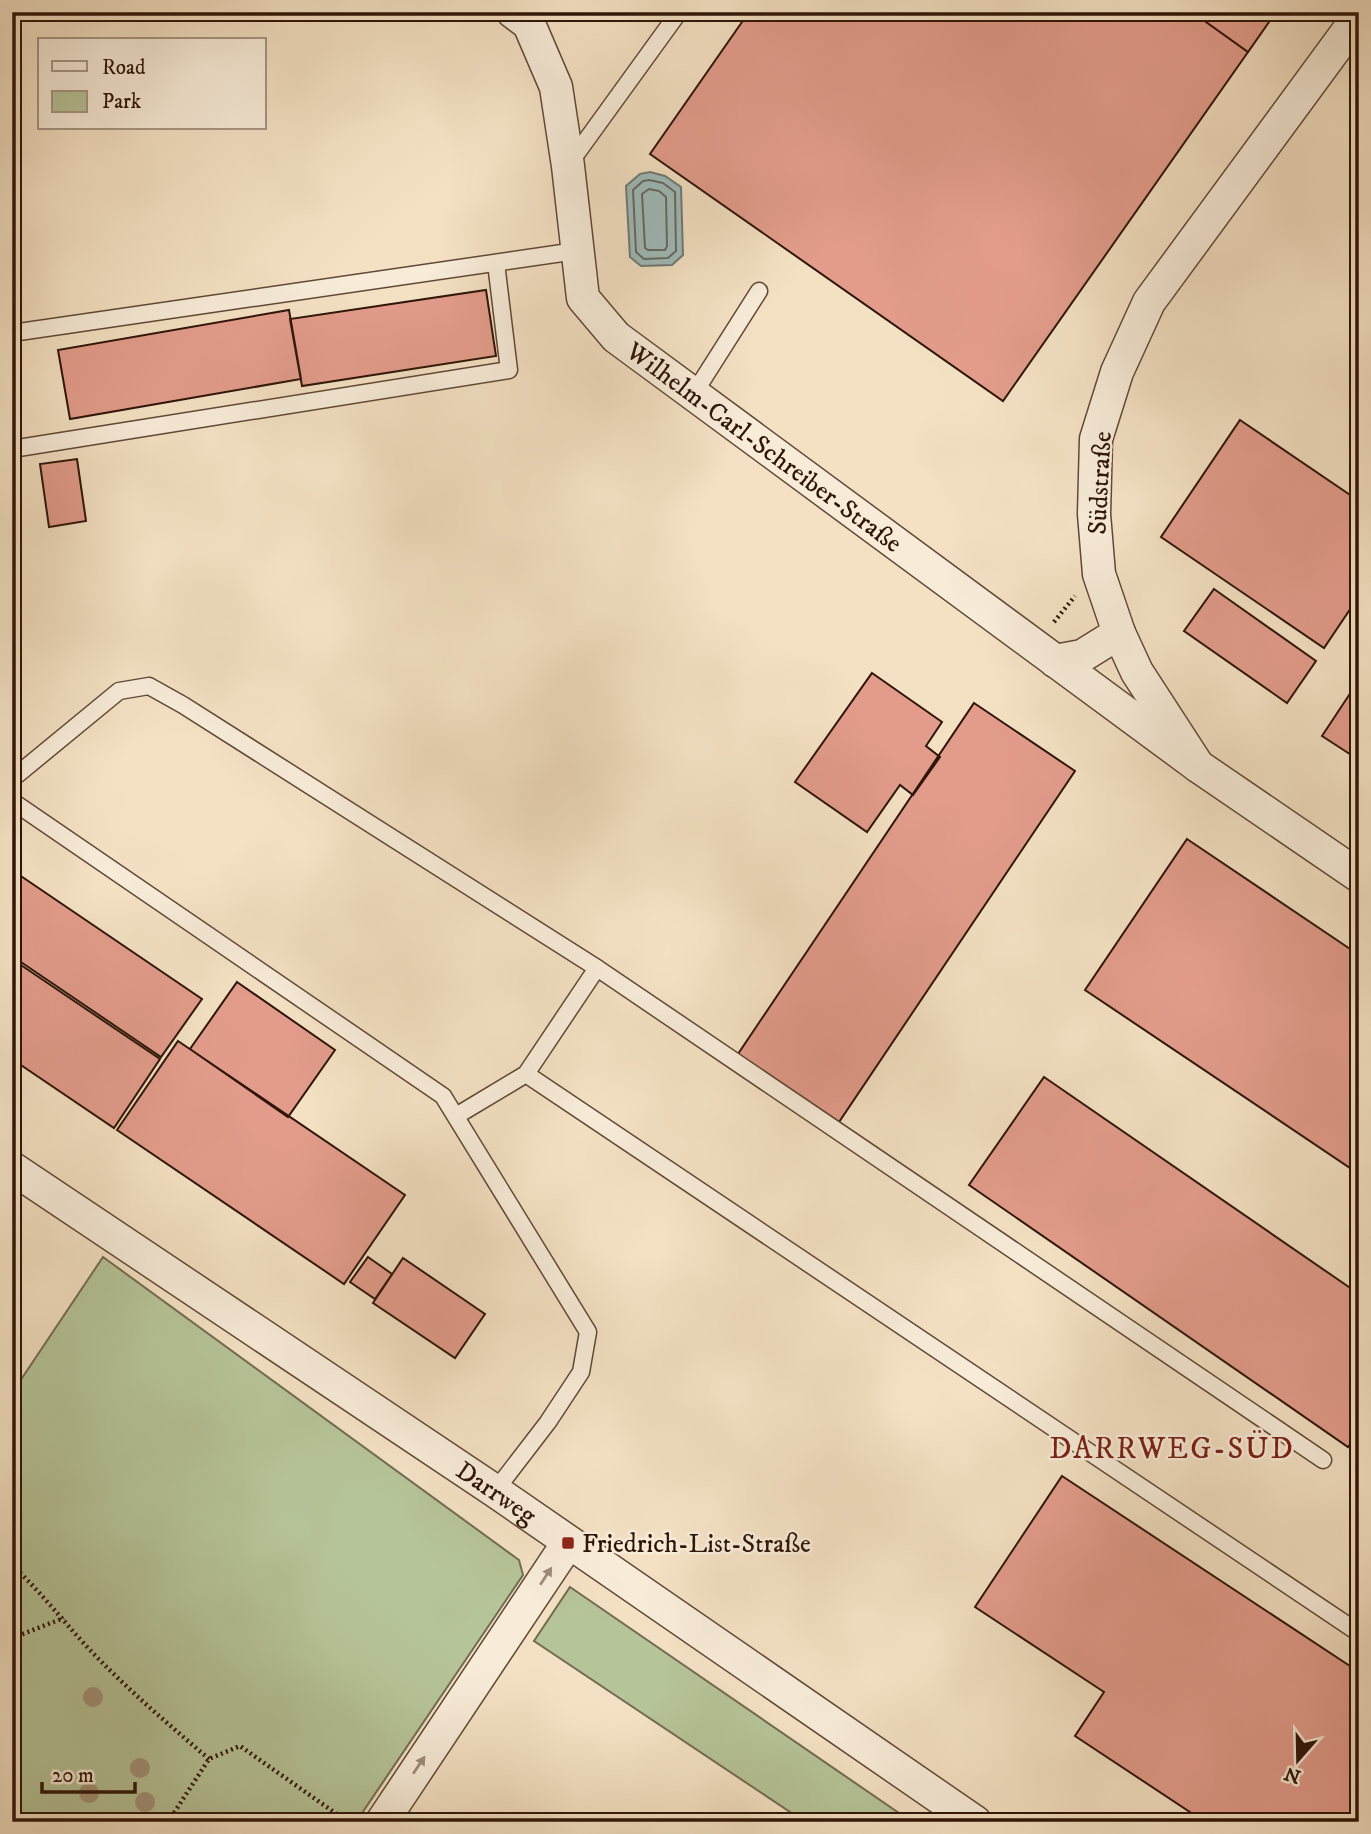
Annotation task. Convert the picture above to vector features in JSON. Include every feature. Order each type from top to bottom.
[{"type":"street","name":"Wilhelm-Carl-Schreiber-Straße","points":[[513,12],[528,24],[555,87],[568,166],[583,298],[616,337],[1198,766]]},
{"type":"street","name":"Südstraße","points":[[1359,16],[1149,302],[1117,372],[1096,439],[1094,514],[1099,574],[1119,633],[1137,672],[1198,766],[1359,876]]},
{"type":"street","points":[[1045,653],[1082,656],[1119,633]]},
{"type":"street","name":"Darrweg","points":[[12,1168],[495,1491],[975,1822]]},
{"type":"street","points":[[382,1822],[568,1543]]},
{"type":"lane","points":[[568,166],[679,12]]},
{"type":"lane","points":[[12,332],[576,251]]},
{"type":"lane","points":[[12,449],[509,370],[496,263]]},
{"type":"lane","points":[[694,395],[759,291]]},
{"type":"lane","points":[[12,779],[119,691],[149,686],[597,968],[1323,1460]]},
{"type":"lane","points":[[12,801],[443,1096],[588,1332],[581,1372],[548,1422],[495,1491]]},
{"type":"lane","points":[[456,1116],[526,1073],[597,968]]},
{"type":"lane","points":[[526,1073],[1359,1633]]},
{"type":"path","points":[[1045,653],[1079,592]]},
{"type":"path","points":[[12,1565],[142,1702],[209,1759]]},
{"type":"path","points":[[12,1638],[64,1618]]},
{"type":"path","points":[[167,1822],[209,1759],[240,1746],[348,1822]]},
{"type":"green space","points":[[103,1257],[519,1560],[523,1575],[356,1822],[12,1822],[12,1393]]},
{"type":"green space","points":[[570,1587],[912,1822],[805,1822],[534,1641]]},
{"type":"water","points":[[650,172],[665,176],[681,187],[683,255],[672,265],[641,266],[630,257],[626,186],[640,174]]},
{"type":"building","points":[[749,12],[1192,12],[1248,52],[1003,401],[650,154]]},
{"type":"building","points":[[1192,12],[1276,12],[1248,52]]},
{"type":"building","points":[[486,290],[496,356],[302,386],[290,319]]},
{"type":"building","points":[[289,310],[301,379],[70,419],[58,350]]},
{"type":"building","points":[[1240,420],[1359,501],[1359,596],[1324,648],[1161,537]]},
{"type":"building","points":[[77,459],[86,521],[49,527],[40,464]]},
{"type":"building","points":[[1214,589],[1316,661],[1287,703],[1184,631]]},
{"type":"building","points":[[872,673],[942,722],[926,746],[940,757],[913,795],[900,785],[867,832],[795,782]]},
{"type":"building","points":[[1359,680],[1359,760],[1322,736]]},
{"type":"building","points":[[974,703],[1075,771],[839,1122],[738,1054]]},
{"type":"building","points":[[1187,839],[1359,955],[1359,1174],[1085,990]]},
{"type":"building","points":[[12,870],[202,999],[161,1057],[12,956]]},
{"type":"building","points":[[12,959],[160,1059],[114,1128],[12,1059]]},
{"type":"building","points":[[237,982],[335,1050],[288,1117],[190,1049]]},
{"type":"building","points":[[178,1041],[405,1195],[344,1284],[117,1130]]},
{"type":"building","points":[[1044,1077],[1359,1294],[1359,1432],[1348,1447],[969,1185]]},
{"type":"building","points":[[368,1257],[392,1274],[375,1299],[350,1282]]},
{"type":"building","points":[[403,1258],[485,1314],[455,1358],[373,1303]]},
{"type":"building","points":[[1062,1476],[1359,1672],[1359,1822],[1205,1822],[1075,1736],[1104,1692],[975,1607]]},
{"type":"place","name":"Friedrich-List-Straße","points":[[568,1543]]},
{"type":"district","name":"DARRWEG-SÜD","points":[[1172,1448]]}]
